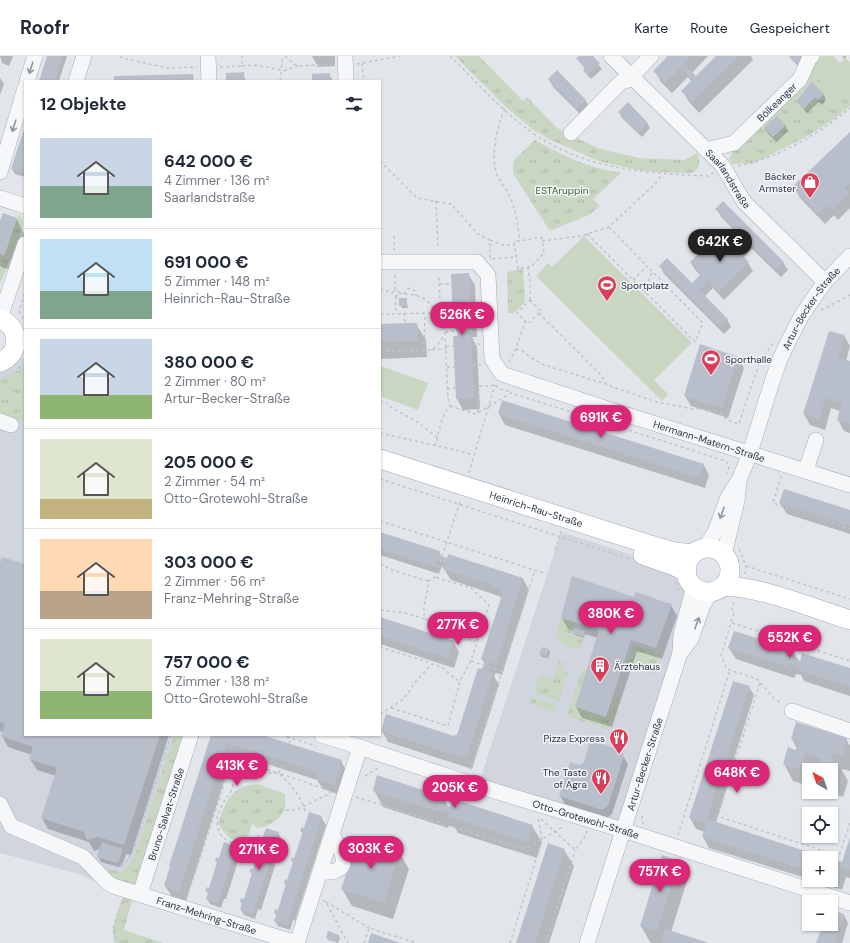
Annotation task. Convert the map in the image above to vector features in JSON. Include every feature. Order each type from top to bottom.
[{"type":"main road","points":[[0,318],[12,328],[16,352]]},
{"type":"main road","name":"Heinrich-Rau-Straße","points":[[381,459],[675,552],[699,551],[712,548],[718,550],[716,574]]},
{"type":"main road","name":"Heinrich-Rau-Straße","points":[[381,470],[561,532],[716,574],[775,586],[850,610]]},
{"type":"main road","points":[[699,551],[689,559],[716,574]]},
{"type":"main road","name":"Heinrich-Rau-Straße","points":[[716,574],[772,595],[850,620]]},
{"type":"street","points":[[27,80],[35,56]]},
{"type":"street","points":[[76,80],[84,56]]},
{"type":"street","points":[[345,56],[346,80]]},
{"type":"street","name":"Saarlandstraße","points":[[611,56],[628,76],[722,165],[744,202],[826,282]]},
{"type":"street","points":[[571,133],[621,82],[651,56]]},
{"type":"street","name":"Bölkeanger","points":[[722,165],[728,157],[734,143],[800,79],[812,56]]},
{"type":"street","points":[[209,63],[209,80]]},
{"type":"street","points":[[0,172],[24,91]]},
{"type":"street","points":[[706,150],[734,143]]},
{"type":"street","points":[[0,198],[24,206]]},
{"type":"street","points":[[0,318],[24,247]]},
{"type":"street","name":"Artur-Becker-Straße","points":[[699,551],[715,532],[728,496],[733,476],[750,453],[780,359],[802,315],[826,282],[850,256]]},
{"type":"street","name":"Hermann-Matern-Straße","points":[[381,262],[477,262],[488,275],[492,359],[502,374],[850,485]]},
{"type":"street","points":[[806,470],[816,440]]},
{"type":"street","name":"Artur-Becker-Straße","points":[[680,653],[691,639],[716,574],[737,501],[733,476]]},
{"type":"street","name":"Artur-Becker-Straße","points":[[587,943],[680,653],[681,635],[716,574]]},
{"type":"street","points":[[792,711],[850,731]]},
{"type":"street","name":"Bruno-Salvat-Straße","points":[[140,894],[191,736]]},
{"type":"street","name":"Otto-Grotewohl-Straße","points":[[324,736],[358,753],[467,782],[623,830],[850,903]]},
{"type":"street","name":"Franz-Mehring-Straße","points":[[0,804],[11,826],[83,857],[108,883],[126,891],[140,894],[297,943],[358,753]]},
{"type":"path","points":[[120,56],[122,58],[168,68],[209,63],[242,66],[256,65],[281,71],[298,66]]},
{"type":"path","points":[[242,56],[242,66]]},
{"type":"path","points":[[280,80],[283,56]]},
{"type":"path","points":[[362,63],[364,80]]},
{"type":"path","points":[[722,165],[737,166],[754,163],[817,133],[850,108]]},
{"type":"path","points":[[505,109],[497,130],[494,159],[497,175],[509,194],[515,210],[520,241]]},
{"type":"path","points":[[381,162],[417,198],[451,204],[478,234],[503,245],[515,245]]},
{"type":"path","points":[[542,241],[587,234],[609,227],[657,182],[662,174]]},
{"type":"path","points":[[436,201],[440,284],[440,303],[437,313]]},
{"type":"path","points":[[587,234],[694,342],[703,323],[609,227]]},
{"type":"path","points":[[394,236],[394,250]]},
{"type":"path","points":[[542,237],[542,241],[544,253],[532,266],[518,268],[514,242],[542,237]]},
{"type":"path","points":[[490,240],[490,259],[517,258]]},
{"type":"path","points":[[632,281],[647,266]]},
{"type":"path","points":[[528,267],[530,300],[517,313],[528,324],[539,313]]},
{"type":"path","points":[[645,293],[652,271]]},
{"type":"path","points":[[393,292],[395,275]]},
{"type":"path","points":[[440,284],[451,284]]},
{"type":"path","points":[[404,294],[406,290],[410,288],[415,291],[416,296]]},
{"type":"path","points":[[381,289],[393,292],[396,296]]},
{"type":"path","points":[[394,290],[398,291],[398,293],[419,296],[437,313],[442,321],[445,333],[447,389],[450,406]]},
{"type":"path","points":[[396,314],[396,296],[398,293]]},
{"type":"path","points":[[24,295],[19,311],[24,320]]},
{"type":"path","points":[[816,313],[850,295]]},
{"type":"path","points":[[530,300],[541,311],[539,313],[600,374],[606,384]]},
{"type":"path","points":[[440,303],[452,302]]},
{"type":"path","points":[[404,313],[405,323]]},
{"type":"path","points":[[424,313],[424,350]]},
{"type":"path","points":[[381,314],[437,313]]},
{"type":"path","points":[[463,331],[484,330]]},
{"type":"path","points":[[445,333],[456,332]]},
{"type":"path","points":[[432,350],[437,346],[445,333]]},
{"type":"path","points":[[381,351],[432,350],[454,346]]},
{"type":"path","points":[[516,349],[523,351],[544,365],[606,384],[657,402],[721,413],[727,420],[735,423]]},
{"type":"path","points":[[473,365],[486,364]]},
{"type":"path","points":[[446,368],[455,367]]},
{"type":"path","points":[[381,433],[435,446],[460,450],[474,455],[495,384],[498,388],[511,393],[726,461],[733,476]]},
{"type":"path","points":[[478,386],[478,412]]},
{"type":"path","points":[[447,389],[456,388]]},
{"type":"path","points":[[450,406],[476,414],[490,404],[511,393]]},
{"type":"path","points":[[381,402],[384,401],[392,408],[416,421],[438,438]]},
{"type":"path","points":[[435,446],[444,413],[450,406]]},
{"type":"path","points":[[785,464],[773,503],[850,529]]},
{"type":"path","points":[[381,479],[459,504],[561,532],[633,560]]},
{"type":"path","points":[[435,578],[459,504]]},
{"type":"path","points":[[381,521],[548,574]]},
{"type":"path","points":[[555,550],[561,532]]},
{"type":"path","points":[[716,574],[735,540],[716,574],[684,599],[670,572],[716,574],[850,599]]},
{"type":"path","points":[[381,564],[392,570],[428,581],[435,578],[471,588],[489,605],[471,661],[460,681],[448,726],[391,708]]},
{"type":"path","points":[[467,782],[534,570]]},
{"type":"path","points":[[716,574],[734,613],[722,655],[727,669],[757,679],[774,698],[792,711]]},
{"type":"path","points":[[425,619],[424,606],[428,581]]},
{"type":"path","points":[[381,610],[405,613],[425,619],[450,632],[476,642]]},
{"type":"path","points":[[731,623],[850,661]]},
{"type":"path","points":[[381,647],[442,667],[454,678],[460,681]]},
{"type":"path","points":[[471,661],[483,665]]},
{"type":"path","points":[[381,713],[402,700],[415,682],[432,664]]},
{"type":"path","points":[[488,666],[502,671]]},
{"type":"path","points":[[678,836],[730,670]]},
{"type":"path","points":[[760,682],[717,816],[839,856],[850,823]]},
{"type":"path","points":[[104,863],[117,867],[128,860],[134,849],[171,736]]},
{"type":"path","points":[[289,744],[290,738]]},
{"type":"path","points":[[186,899],[233,758],[229,743]]},
{"type":"path","points":[[358,753],[380,766],[360,778]]},
{"type":"path","points":[[233,758],[333,790],[324,797],[304,807],[293,810],[280,809]]},
{"type":"path","points":[[279,773],[283,761]]},
{"type":"path","points":[[244,762],[238,778],[234,782],[231,792],[226,797],[219,812],[217,818],[218,829],[226,840],[238,844],[250,842],[258,835]]},
{"type":"path","points":[[238,778],[249,774],[279,773],[288,782],[300,800],[305,811]]},
{"type":"path","points":[[353,796],[520,848],[527,848],[556,832],[567,824]]},
{"type":"path","points":[[642,815],[643,826]]},
{"type":"path","points":[[510,943],[542,840],[538,816],[575,850]]},
{"type":"path","points":[[546,943],[575,850],[585,837],[589,828]]},
{"type":"path","points":[[121,943],[114,935],[113,928],[126,891]]},
{"type":"path","points":[[313,894],[369,928],[417,943]]},
{"type":"path","points":[[326,902],[348,943]]},
{"type":"path","points":[[364,943],[369,928]]},
{"type":"shaded area","points":[[0,352],[24,359],[24,736],[184,736],[133,897],[111,889],[79,874],[0,853]]},
{"type":"shaded area","points":[[561,532],[667,566],[687,579],[692,587],[624,827],[480,780]]},
{"type":"green space","points":[[455,56],[479,56],[523,101],[527,97],[557,128],[597,148],[639,158],[684,160],[697,153],[699,165],[694,172],[691,173],[657,172],[638,170],[598,161],[549,139],[532,129],[507,108]]},
{"type":"green space","points":[[816,56],[822,56],[808,68],[836,98],[850,84],[850,106],[834,119],[806,137],[754,163],[732,164],[729,159],[736,143]]},
{"type":"green space","points":[[822,56],[833,56],[840,63],[845,58],[849,62],[850,61],[850,84],[836,98],[808,69]]},
{"type":"green space","name":"ESTAruppin","points":[[535,140],[576,161],[597,168],[621,173],[593,199],[600,206],[589,215],[550,231],[514,175],[514,160]]},
{"type":"green space","points":[[19,214],[23,222],[22,230],[0,284],[0,254],[5,255]]},
{"type":"green space","name":"Sportplatz","points":[[584,236],[692,343],[654,380],[668,394],[662,401],[536,276],[548,263],[552,267]]},
{"type":"green space","points":[[523,269],[525,302],[514,313],[508,313],[507,272]]},
{"type":"green space","points":[[381,366],[428,383],[418,410],[381,396]]},
{"type":"green space","points":[[24,368],[24,422],[0,415],[0,380]]},
{"type":"green space","points":[[561,618],[575,622],[571,635],[583,638],[580,647],[576,650],[567,647],[555,635]]},
{"type":"green space","points":[[634,645],[660,653],[654,674],[627,666]]},
{"type":"green space","points":[[559,661],[565,663],[562,670],[568,672],[559,701],[534,693],[540,674],[554,678]]},
{"type":"green space","points":[[582,669],[586,670],[575,707],[606,717],[613,696],[620,698],[610,730],[567,716]]},
{"type":"green space","points":[[532,697],[558,705],[555,712],[530,704]]},
{"type":"green space","points":[[174,736],[184,736],[139,880],[131,885],[116,885],[98,866],[122,872],[134,858]]},
{"type":"green space","points":[[258,784],[285,794],[285,808],[280,816],[270,825],[257,828],[252,823],[246,839],[232,839],[226,835],[218,823],[224,807],[233,793],[243,787]]},
{"type":"green space","points":[[123,895],[133,897],[124,930],[163,943],[114,943],[113,928]]},
{"type":"building","points":[[47,56],[62,56],[55,80],[39,80]]},
{"type":"building","points":[[579,56],[593,56],[600,63],[588,75],[583,70],[585,68],[576,58]]},
{"type":"building","points":[[666,56],[691,56],[684,64],[696,76],[716,56],[739,56],[692,102],[681,91],[693,79],[681,67],[665,83],[653,71],[667,57]]},
{"type":"building","points":[[801,56],[805,60],[798,66],[789,57]]},
{"type":"building","points":[[557,70],[586,100],[577,109],[548,79]]},
{"type":"building","points":[[244,72],[244,80],[226,80],[226,73]]},
{"type":"building","points":[[330,73],[330,80],[312,80],[312,74]]},
{"type":"building","points":[[193,74],[194,80],[114,80],[114,76]]},
{"type":"building","points":[[812,82],[824,94],[818,100],[815,97],[804,109],[796,101]]},
{"type":"building","points":[[628,102],[648,123],[638,133],[618,112]]},
{"type":"building","points":[[777,116],[786,125],[773,137],[764,128]]},
{"type":"building","points":[[24,129],[24,173],[11,169]]},
{"type":"building","points":[[850,132],[850,183],[844,188],[849,193],[831,210],[827,205],[818,214],[792,187]]},
{"type":"building","points":[[723,201],[784,262],[776,270],[747,241],[738,251],[749,262],[719,292],[708,281],[699,290],[728,319],[719,327],[659,266],[667,258],[692,283],[701,274],[690,262],[720,232],[732,244],[741,235],[715,209]]},
{"type":"building","points":[[3,213],[17,218],[4,255],[0,254],[0,221]]},
{"type":"building","points":[[469,273],[471,326],[462,327],[463,335],[471,335],[474,398],[456,399],[453,336],[458,336],[457,327],[453,327],[451,274]]},
{"type":"building","points":[[399,298],[407,298],[407,306],[399,306]]},
{"type":"building","points":[[417,323],[418,341],[381,342],[381,324]]},
{"type":"building","points":[[829,331],[845,335],[838,357],[850,361],[850,424],[837,420],[842,403],[825,398],[819,419],[803,414]]},
{"type":"building","name":"Sporthalle","points":[[700,344],[738,357],[722,408],[684,396]]},
{"type":"building","points":[[502,400],[704,464],[699,478],[498,414]]},
{"type":"building","points":[[784,489],[850,510],[850,526],[779,503]]},
{"type":"building","points":[[381,532],[440,551],[439,556],[447,558],[448,554],[523,578],[496,664],[489,662],[487,671],[493,673],[466,759],[381,731],[386,714],[454,736],[457,735],[478,668],[482,669],[485,661],[481,659],[503,592],[493,587],[493,585],[443,569],[446,563],[437,560],[435,567],[381,549]]},
{"type":"building","points":[[2,557],[24,564],[24,736],[160,736],[124,845],[98,837],[87,840],[84,832],[41,818],[57,768],[29,759],[33,747],[1,736],[5,724],[0,722],[0,563]]},
{"type":"building","points":[[572,576],[634,597],[635,592],[672,604],[656,648],[631,640],[606,717],[575,707],[599,630],[561,618]]},
{"type":"building","points":[[381,617],[454,641],[448,658],[381,636]]},
{"type":"building","points":[[574,628],[585,631],[583,637],[572,633]]},
{"type":"building","points":[[734,631],[794,650],[791,659],[800,661],[802,653],[850,668],[850,687],[797,670],[798,666],[790,663],[788,667],[728,648]]},
{"type":"building","points":[[542,647],[549,649],[547,657],[539,654]]},
{"type":"building","points":[[733,681],[750,686],[707,819],[805,851],[802,851],[802,869],[702,837],[706,824],[689,818]]},
{"type":"building","points":[[796,722],[847,738],[842,756],[833,753],[831,761],[836,763],[821,763],[822,759],[805,753],[800,770],[783,764],[788,747],[796,750],[799,742],[791,739]]},
{"type":"building","points":[[211,736],[265,736],[342,760],[334,785],[316,779],[318,772],[227,743],[179,891],[164,886]]},
{"type":"building","points":[[595,742],[620,750],[624,755],[608,806],[602,810],[559,796],[570,762],[579,765],[584,762],[589,745]]},
{"type":"building","points":[[377,775],[444,797],[442,804],[450,807],[453,799],[533,825],[527,842],[448,816],[449,813],[440,810],[439,812],[373,791]]},
{"type":"building","points":[[309,812],[322,816],[287,925],[274,921],[277,914],[274,913],[275,909],[278,910],[286,884],[284,883],[285,879],[287,880],[293,862],[291,861],[292,857],[294,858],[303,832],[300,831],[302,827],[304,828]]},
{"type":"building","points":[[266,828],[279,832],[253,914],[240,910],[242,903],[240,902],[241,898],[244,899],[252,873],[249,872],[251,868],[253,869],[260,847],[258,846],[259,842],[261,843]]},
{"type":"building","points":[[850,837],[850,870],[840,867],[838,873],[838,861],[842,862]]},
{"type":"building","points":[[358,838],[400,851],[384,903],[341,889]]},
{"type":"building","points":[[102,842],[123,849],[119,861],[116,863],[97,857]]},
{"type":"building","points":[[224,842],[236,846],[218,903],[206,899],[208,892],[205,891],[207,887],[209,888],[217,862],[215,861],[216,857],[219,858]]},
{"type":"building","points":[[548,843],[565,849],[535,943],[516,943]]},
{"type":"building","points":[[662,855],[679,861],[657,931],[640,926]]},
{"type":"building","points":[[838,912],[844,914],[835,943],[816,943],[820,931],[838,931]]},
{"type":"building","points":[[665,929],[709,943],[661,943]]},
{"type":"building","points":[[328,931],[339,935],[336,942],[326,938]]},
{"type":"building","points":[[371,933],[400,943],[368,943]]},
{"type":"place","name":"Bäcker Armster","points":[[810,199]]},
{"type":"place","name":"Sportplatz","points":[[607,302]]},
{"type":"place","name":"Sporthalle","points":[[711,376]]},
{"type":"place","name":"Ärztehaus","points":[[600,683]]},
{"type":"place","name":"Pizza Express","points":[[619,755]]},
{"type":"place","name":"The Taste of Agra","points":[[601,795]]}]
